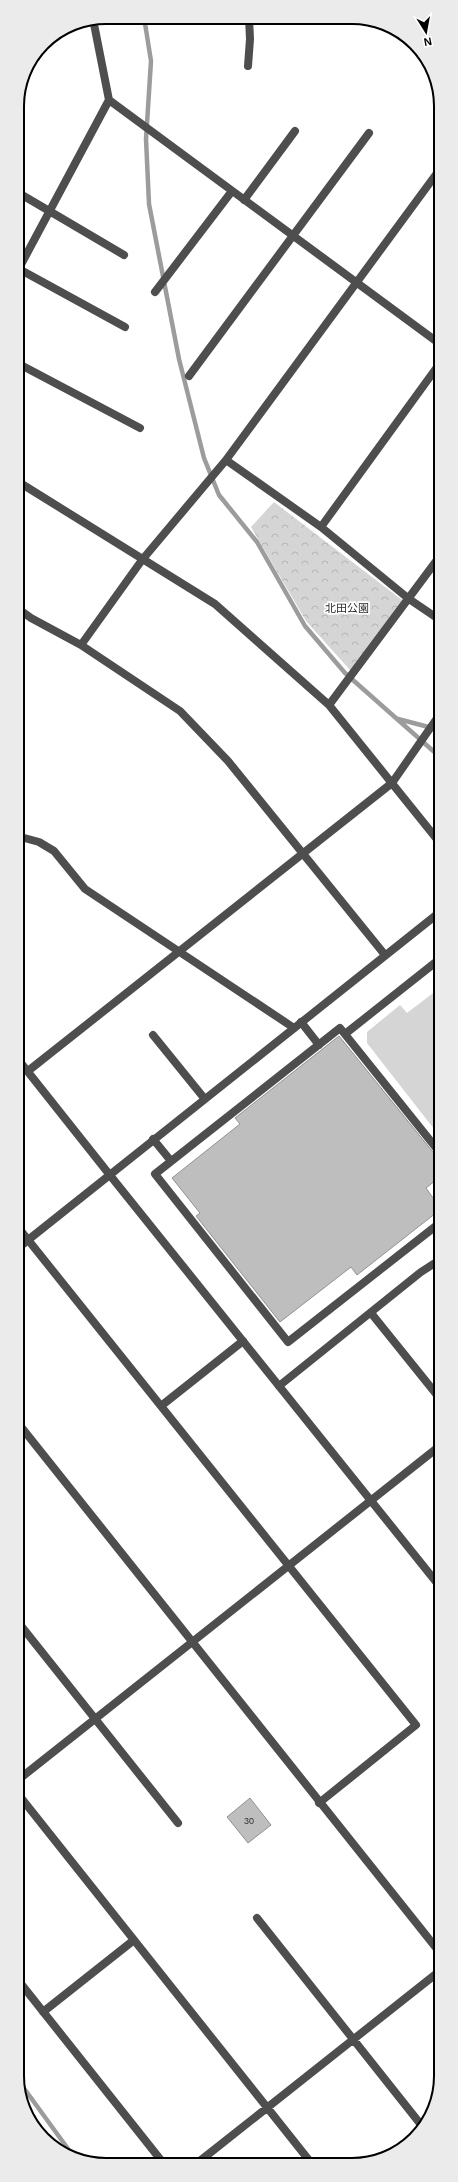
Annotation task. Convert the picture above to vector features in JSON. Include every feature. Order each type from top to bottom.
[{"type":"street","points":[[248,66],[249,24]]},
{"type":"street","points":[[24,260],[109,100],[94,25]]},
{"type":"street","points":[[109,100],[434,340]]},
{"type":"street","points":[[244,200],[295,131]]},
{"type":"street","points":[[189,376],[369,133]]},
{"type":"street","points":[[81,645],[142,560],[226,460],[358,283],[434,177]]},
{"type":"street","points":[[155,292],[232,191]]},
{"type":"street","points":[[24,196],[124,255]]},
{"type":"street","points":[[24,274],[125,327]]},
{"type":"street","points":[[24,367],[140,428]]},
{"type":"street","points":[[321,527],[434,371]]},
{"type":"street","points":[[226,460],[321,527],[409,598],[434,616]]},
{"type":"street","points":[[24,485],[215,604],[329,705],[434,836]]},
{"type":"street","points":[[329,705],[434,564]]},
{"type":"street","points":[[24,613],[81,645],[180,712],[228,761],[385,955]]},
{"type":"street","points":[[28,1071],[392,783],[434,723]]},
{"type":"street","points":[[24,838],[39,842],[54,851],[85,889],[294,1028]]},
{"type":"street","points":[[24,1243],[385,955],[434,920]]},
{"type":"street","points":[[345,1034],[434,963]]},
{"type":"street","points":[[301,1022],[319,1045]]},
{"type":"street","points":[[434,1145],[340,1028],[155,1174],[288,1342],[434,1227]]},
{"type":"street","points":[[153,1034],[204,1098]]},
{"type":"street","points":[[24,1066],[434,1579]]},
{"type":"street","points":[[153,1139],[171,1161]]},
{"type":"street","points":[[24,1234],[416,1725],[319,1803]]},
{"type":"street","points":[[279,1386],[434,1264]]},
{"type":"street","points":[[371,1313],[434,1391]]},
{"type":"street","points":[[161,1406],[243,1341]]},
{"type":"street","points":[[24,1431],[319,1803],[434,1945]]},
{"type":"street","points":[[24,1775],[434,1451]]},
{"type":"street","points":[[24,1630],[178,1823]]},
{"type":"street","points":[[24,1802],[307,2158]]},
{"type":"street","points":[[257,1918],[419,2123]]},
{"type":"street","points":[[43,2012],[134,1940]]},
{"type":"street","points":[[203,2158],[434,1975]]},
{"type":"street","points":[[24,1988],[159,2158]]},
{"type":"green space","name":"北田公園","points":[[274,502],[402,600],[350,670],[306,621],[251,527]]},
{"type":"green space","points":[[434,992],[434,1129],[367,1043],[367,1032],[400,1005],[407,1013]]},
{"type":"building","points":[[339,1036],[434,1153],[434,1182],[426,1188],[434,1199],[434,1214],[357,1275],[351,1267],[280,1322],[196,1216],[200,1213],[172,1178],[240,1124],[235,1118]]},
{"type":"building","points":[[250,1798],[271,1825],[248,1843],[227,1817]]},
{"type":"waterway","points":[[145,24],[151,61],[146,139],[149,204],[179,359],[204,458],[219,495],[257,542],[305,626],[345,673],[434,752]]},
{"type":"waterway","points":[[398,719],[434,728]]},
{"type":"waterway","points":[[26,2091],[68,2149]]}]
